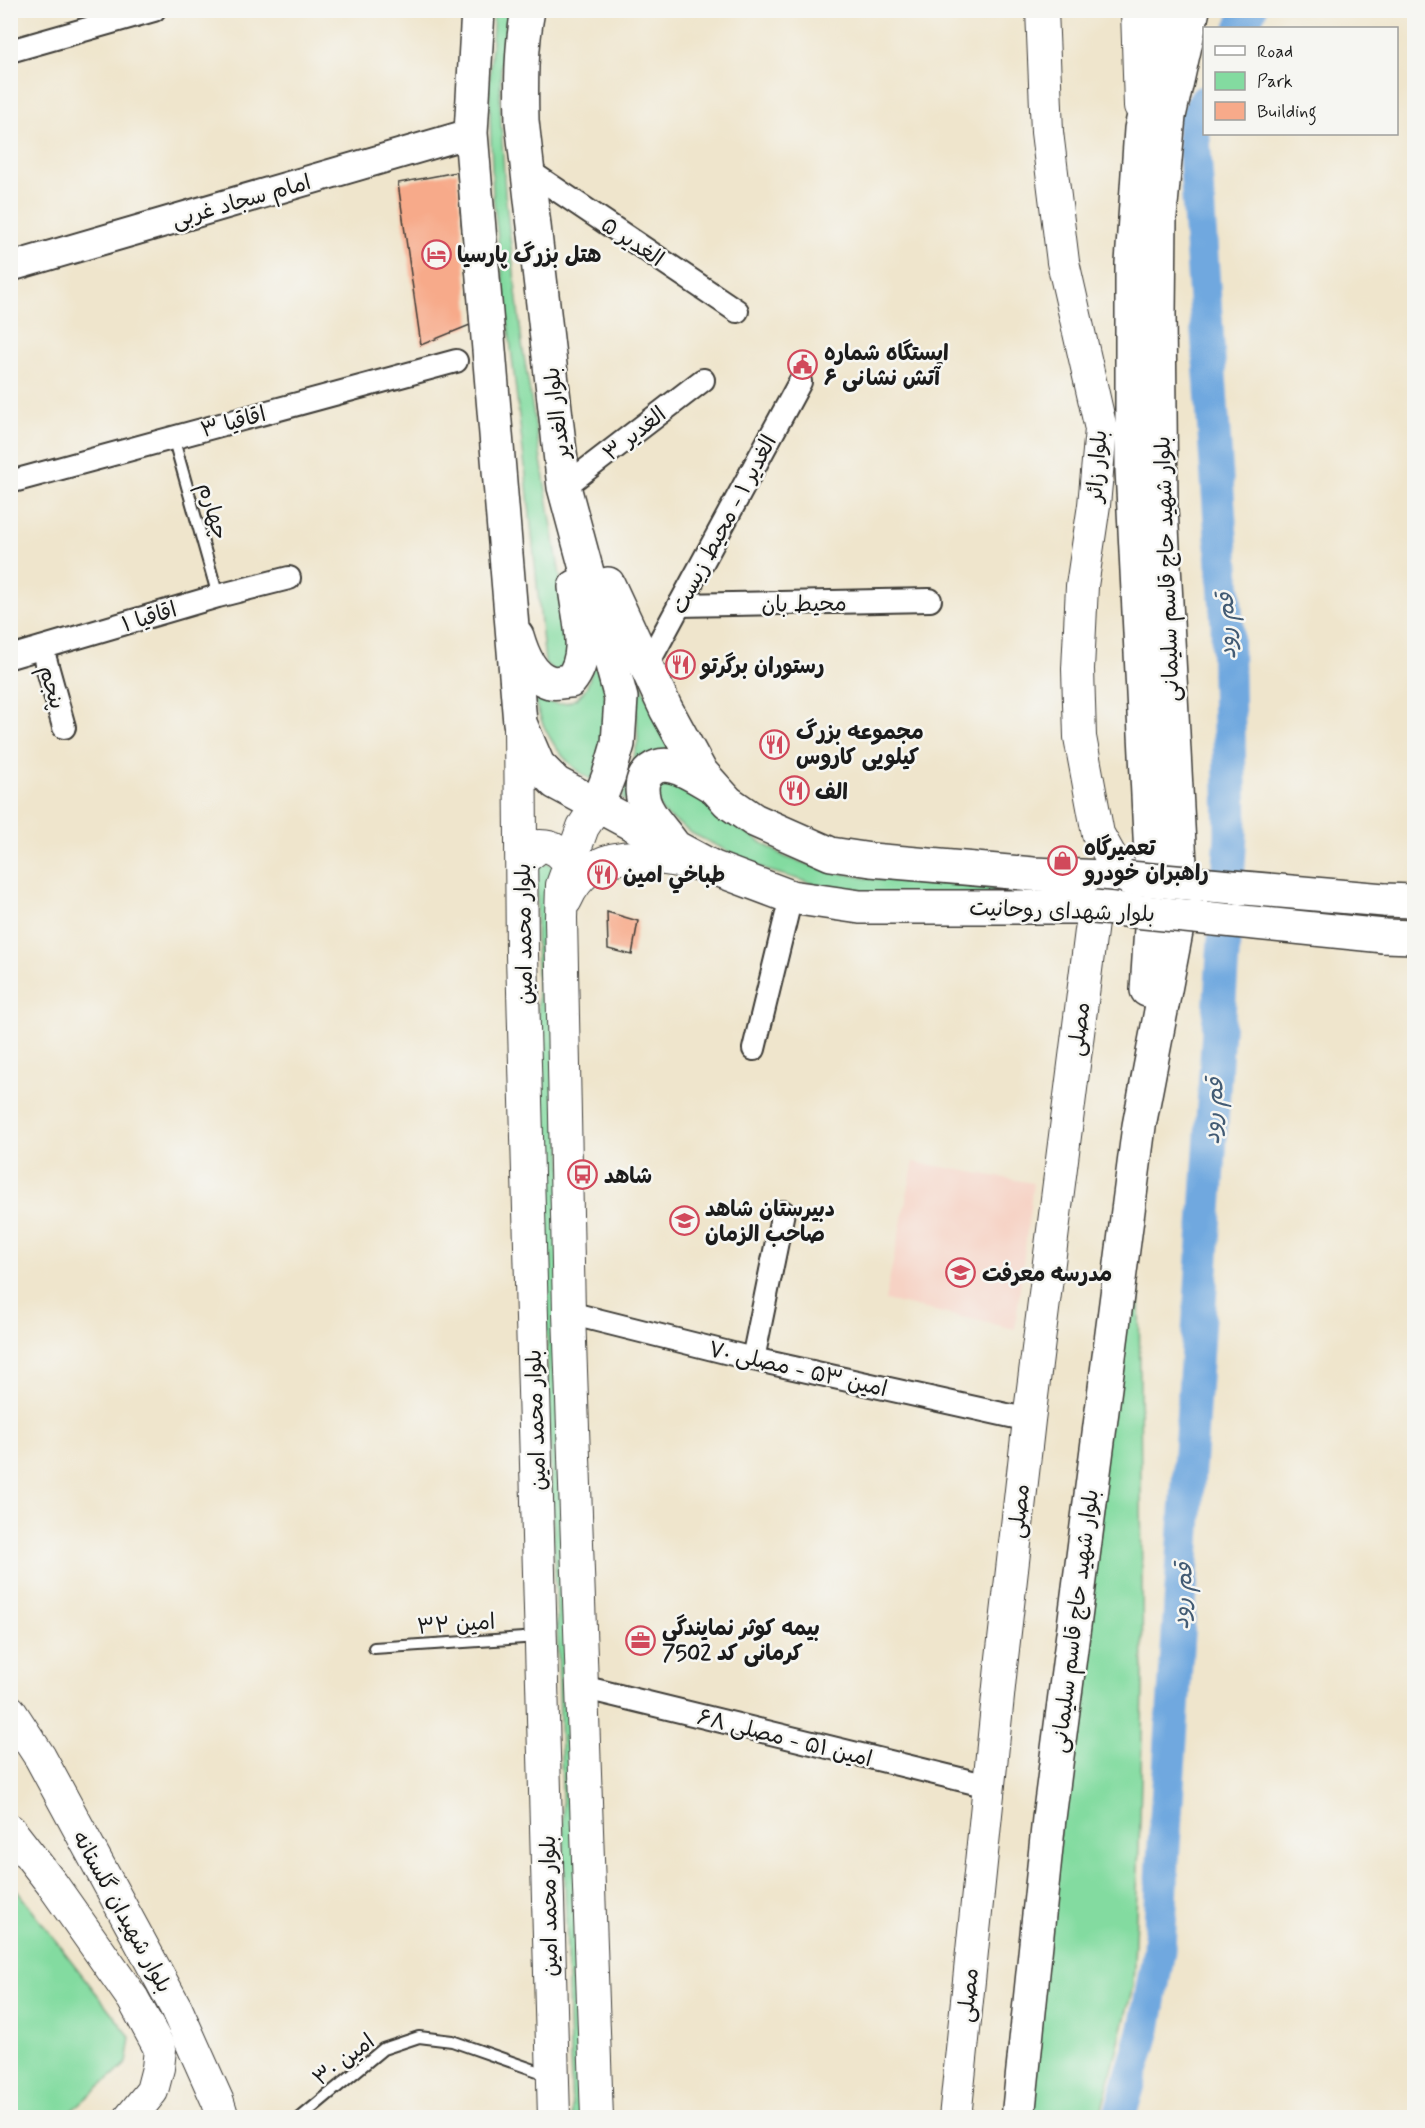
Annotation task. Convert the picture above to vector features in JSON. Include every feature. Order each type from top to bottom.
[{"type":"main road","points":[[478,10],[471,133],[520,723]]},
{"type":"main road","name":"بلوار الغدیر","points":[[528,10],[521,84],[522,121],[564,487],[621,698],[618,744],[597,806]]},
{"type":"main road","name":"بلوار زائر","points":[[1042,10],[1047,132],[1064,262],[1101,429],[1094,505],[1082,586],[1078,669],[1080,736],[1098,834],[1111,857],[1129,878]]},
{"type":"main road","points":[[1137,10],[1141,129]]},
{"type":"main road","name":"بلوار شهید حاج قاسم سلیمانی","points":[[1018,2118],[1049,1818],[1138,1126],[1153,897],[1132,468],[1132,263],[1141,129],[1155,66],[1171,10]]},
{"type":"main road","name":"بلوار شهید حاج قاسم سلیمانی","points":[[1138,1126],[1182,901],[1161,509],[1160,216],[1169,117],[1193,10]]},
{"type":"main road","points":[[511,614],[520,648],[534,672],[551,682],[570,681],[578,671],[583,649],[564,487]]},
{"type":"main road","points":[[564,487],[666,710],[700,771],[716,788]]},
{"type":"main road","name":"بلوار شهدای روحانیت","points":[[520,723],[538,765],[556,783],[714,868],[790,897],[860,907],[1094,907],[1400,936]]},
{"type":"main road","name":"بلوار محمد امین","points":[[520,723],[522,955],[554,2118]]},
{"type":"main road","points":[[676,848],[647,808],[642,792],[644,779],[653,768],[664,765],[675,766],[716,788]]},
{"type":"main road","name":"بلوار شهدای روحانیت","points":[[716,788],[728,802],[754,819],[831,854],[871,860],[1033,874],[1129,878],[1404,897]]},
{"type":"main road","name":"بلوار محمد امین","points":[[597,806],[583,827],[562,885],[561,918],[569,1313],[597,2118]]},
{"type":"main road","points":[[522,860],[540,846],[550,846],[564,856],[569,866]]},
{"type":"main road","points":[[561,918],[569,891],[579,877],[594,865],[637,857],[665,858],[714,868]]},
{"type":"main road","name":"مصلی","points":[[955,2118],[988,1786],[1029,1420],[1094,907]]},
{"type":"main road","points":[[1400,936],[1414,954]]},
{"type":"main road","name":"بلوار شهیدان گلستانه","points":[[10,1711],[40,1757],[176,2008],[223,2118]]},
{"type":"main road","name":"بلوار شهیدان گلستانه","points":[[10,1830],[52,1884],[134,1999],[160,2049],[152,2091],[130,2118]]},
{"type":"street","points":[[10,51],[154,10]]},
{"type":"street","name":"امام سجاد غربی","points":[[10,267],[471,133]]},
{"type":"street","name":"الغدیر ۵","points":[[529,171],[737,311]]},
{"type":"street","name":"اقاقیا ۳","points":[[10,482],[456,361]]},
{"type":"street","name":"الغدیر ۳","points":[[564,487],[703,380]]},
{"type":"street","name":"الغدیر ۱ - محیط زیست","points":[[646,667],[800,382]]},
{"type":"street","name":"اقاقیا ۱","points":[[10,657],[218,596],[289,578]]},
{"type":"street","name":"محیط بان","points":[[679,605],[930,600]]},
{"type":"street","name":"پنجم","points":[[42,648],[64,727]]},
{"type":"street","points":[[754,1049],[790,897]]},
{"type":"street","points":[[753,1359],[783,1212]]},
{"type":"street","name":"امین ۵۳ - مصلی ۷۰","points":[[569,1313],[753,1359],[1029,1420]]},
{"type":"street","name":"امین ۵۱ - مصلی ۶۸","points":[[582,1687],[988,1786]]},
{"type":"lane","name":"چهارم","points":[[173,438],[218,596]]},
{"type":"lane","name":"امین ۳۲","points":[[374,1648],[541,1637]]},
{"type":"lane","name":"امین ۳۰","points":[[300,2118],[383,2049],[419,2037],[452,2041],[552,2076]]},
{"type":"shaded area","points":[[914,1162],[1033,1183],[1015,1329],[885,1300]]},
{"type":"green space","points":[[494,11],[508,11],[501,63],[500,103],[505,193],[522,344],[571,643],[572,657],[557,673],[545,663],[526,476],[493,196],[489,87]]},
{"type":"green space","points":[[593,660],[604,685],[609,726],[592,780],[570,764],[554,744],[541,721],[533,695],[546,702],[560,704],[574,700],[587,686]]},
{"type":"green space","points":[[635,671],[675,755],[645,812],[622,799],[638,741]]},
{"type":"green space","points":[[659,780],[687,784],[729,822],[785,857],[823,869],[866,878],[1026,887],[1058,896],[864,894],[818,885],[766,870],[693,834],[662,812],[653,790]]},
{"type":"green space","points":[[542,863],[555,867],[585,2118],[572,2117],[549,1429],[536,934],[538,870]]},
{"type":"green space","points":[[1122,1287],[1139,1287],[1143,1686],[1133,1986],[1100,2117],[1025,2118]]},
{"type":"green space","points":[[11,1883],[131,2038],[127,2063],[64,2117],[11,2117]]},
{"type":"building","name":"هتل بزرگ پارسیا","points":[[457,172],[470,325],[421,345],[398,183]]},
{"type":"building","points":[[607,912],[638,921],[632,955],[608,949]]},
{"type":"waterway","name":"قم رود","points":[[1242,27],[1250,10]]},
{"type":"waterway","name":"قم رود","points":[[1119,2118],[1145,2029],[1159,1950],[1231,834],[1227,625],[1193,124],[1203,104]]},
{"type":"place","name":"هتل بزرگ پارسیا","points":[[436,254]]},
{"type":"place","name":"ایستگاه شماره ۶ آتش نشانی","points":[[803,365]]},
{"type":"place","name":"رستوران برگرتو","points":[[680,665]]},
{"type":"place","name":"مجموعه بزرگ کیلویی کاروس","points":[[775,744]]},
{"type":"place","name":"الف","points":[[794,791]]},
{"type":"place","name":"تعمیرگاه راهبران خودرو","points":[[1063,860]]},
{"type":"place","name":"طباخي امين","points":[[602,874]]},
{"type":"place","name":"شاهد","points":[[583,1175]]},
{"type":"place","name":"دبیرستان شاهد صاحب الزمان","points":[[684,1221]]},
{"type":"place","name":"مدرسه معرفت","points":[[961,1273]]},
{"type":"place","name":"بیمه کوثر نمایندگی کرمانی کد 7502","points":[[641,1640]]}]
